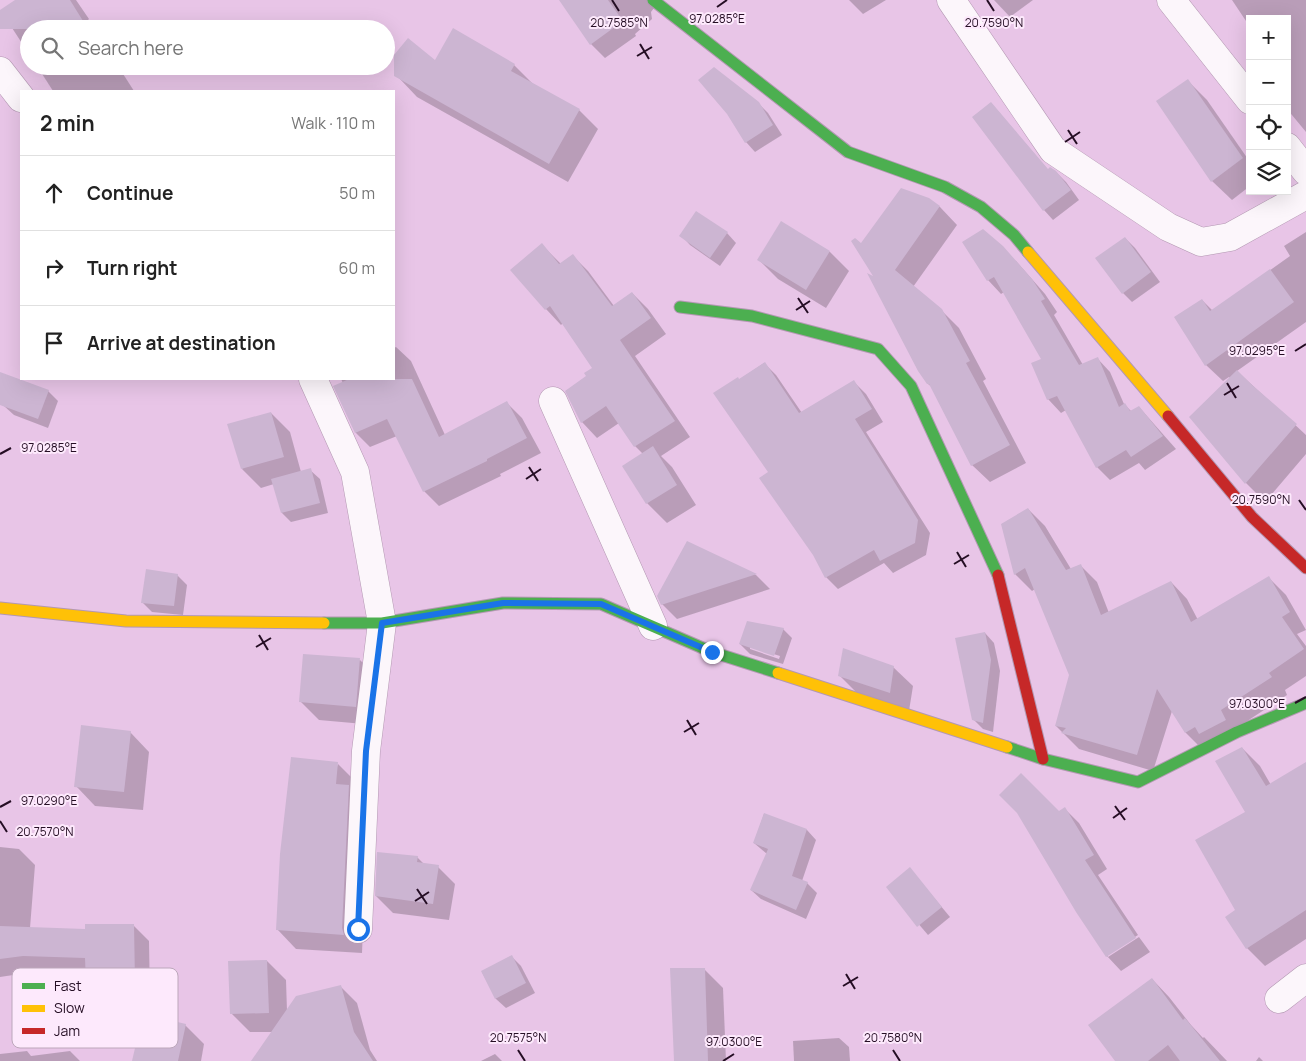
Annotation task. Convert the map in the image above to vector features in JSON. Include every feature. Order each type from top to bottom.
[{"type":"street","points":[[653,0],[848,152],[945,187],[981,207],[1014,235],[1252,517],[1306,568]]},
{"type":"street","points":[[951,0],[1053,150],[1168,227],[1201,242],[1230,237],[1306,195]]},
{"type":"street","points":[[1171,0],[1246,95]]},
{"type":"street","points":[[0,71],[20,97]]},
{"type":"street","points":[[1289,150],[1306,171]]},
{"type":"street","points":[[680,307],[752,316],[878,349],[910,386],[997,570],[1043,759]]},
{"type":"street","points":[[312,380],[355,472],[382,623],[366,751],[358,929]]},
{"type":"street","points":[[553,401],[653,626]]},
{"type":"street","points":[[0,608],[126,621],[382,623],[503,603],[601,604],[712,652],[1043,759],[1138,782],[1237,732],[1306,702]]},
{"type":"street","points":[[1279,999],[1306,978]]},
{"type":"building","points":[[15,0],[70,0],[82,20],[20,20],[20,29],[0,29],[0,10]]},
{"type":"building","points":[[559,0],[608,0],[623,21],[590,45]]},
{"type":"building","points":[[453,28],[515,64],[511,71],[580,109],[549,164],[394,76],[395,54],[408,38],[435,60]]},
{"type":"building","points":[[714,67],[759,102],[773,125],[745,143],[727,114],[698,80]]},
{"type":"building","points":[[1188,79],[1243,158],[1211,182],[1156,101]]},
{"type":"building","points":[[991,102],[1048,169],[1050,167],[1056,171],[1071,190],[1043,211],[972,117]]},
{"type":"building","points":[[901,188],[929,198],[940,206],[895,270],[942,309],[970,361],[966,363],[1010,445],[971,466],[929,384],[927,384],[918,371],[867,273],[873,276],[851,241],[855,238],[861,243]]},
{"type":"building","points":[[696,211],[728,232],[710,258],[679,236]]},
{"type":"building","points":[[781,221],[830,251],[806,290],[757,260]]},
{"type":"building","points":[[983,229],[1003,246],[1032,279],[1045,299],[1041,301],[1079,365],[1098,357],[1119,407],[1125,403],[1130,411],[1139,406],[1163,436],[1131,457],[1126,450],[1096,468],[1057,396],[1047,400],[1031,363],[1041,359],[994,277],[987,281],[962,242]]},
{"type":"building","points":[[1125,237],[1151,272],[1122,294],[1095,258]]},
{"type":"building","points":[[542,243],[559,264],[573,254],[612,306],[632,292],[651,318],[620,340],[675,421],[634,447],[606,406],[581,423],[565,391],[586,376],[584,373],[592,368],[550,306],[545,310],[510,270]]},
{"type":"building","points":[[1270,269],[1294,302],[1205,366],[1174,317],[1202,299],[1210,311]]},
{"type":"building","points":[[765,362],[799,413],[854,380],[872,409],[855,419],[918,520],[915,543],[880,561],[874,550],[825,578],[813,555],[759,478],[768,472],[713,393]]},
{"type":"building","points":[[1237,370],[1297,424],[1245,484],[1189,417]]},
{"type":"building","points":[[0,372],[49,390],[38,419],[0,405]]},
{"type":"building","points":[[412,379],[439,437],[507,401],[527,438],[487,459],[487,461],[423,492],[387,419],[355,433],[333,386],[347,380]]},
{"type":"building","points":[[271,412],[284,457],[241,469],[227,424]]},
{"type":"building","points":[[653,446],[677,485],[646,504],[622,466]]},
{"type":"building","points":[[311,468],[320,503],[281,513],[271,479]]},
{"type":"building","points":[[1028,508],[1066,570],[1081,564],[1101,615],[1171,581],[1191,622],[1269,576],[1290,612],[1282,617],[1304,649],[1269,673],[1272,677],[1221,710],[1226,720],[1199,734],[1195,727],[1185,733],[1157,689],[1137,755],[1061,733],[1066,728],[1055,726],[1069,675],[1025,568],[1014,575],[1001,524]]},
{"type":"building","points":[[687,541],[757,574],[661,605],[657,596]]},
{"type":"building","points":[[146,569],[178,574],[174,606],[141,603]]},
{"type":"building","points":[[747,621],[784,628],[774,656],[739,644]]},
{"type":"building","points":[[985,632],[991,660],[983,723],[972,720],[955,638]]},
{"type":"building","points":[[843,648],[894,666],[890,693],[838,676]]},
{"type":"building","points":[[303,654],[360,658],[356,707],[299,702]]},
{"type":"building","points":[[81,725],[131,731],[124,792],[74,787]]},
{"type":"building","points":[[1242,747],[1266,786],[1306,762],[1306,910],[1246,949],[1225,917],[1235,910],[1195,840],[1245,812],[1215,761]]},
{"type":"building","points":[[291,757],[338,762],[336,784],[349,785],[342,928],[344,935],[276,930],[280,854]]},
{"type":"building","points":[[1021,773],[1059,811],[1065,807],[1094,855],[1085,860],[1136,938],[1106,957],[1076,912],[1017,813],[999,795]]},
{"type":"building","points":[[764,813],[807,829],[792,876],[808,882],[796,910],[750,890],[768,849],[753,843]]},
{"type":"building","points":[[377,852],[418,856],[417,862],[439,865],[433,904],[375,896]]},
{"type":"building","points":[[910,867],[942,907],[917,927],[886,887]]},
{"type":"building","points":[[85,924],[134,924],[135,968],[85,968],[85,958],[23,956],[0,959],[0,926],[85,929]]},
{"type":"building","points":[[512,955],[526,983],[495,999],[481,971]]},
{"type":"building","points":[[267,960],[269,1013],[230,1014],[228,961]]},
{"type":"building","points":[[670,968],[705,968],[708,1061],[674,1061]]},
{"type":"building","points":[[1152,978],[1183,1020],[1185,1018],[1220,1061],[1180,1061],[1168,1045],[1148,1061],[1115,1061],[1088,1025]]},
{"type":"building","points":[[341,985],[354,1032],[373,1061],[251,1061],[296,996]]},
{"type":"building","points":[[178,1022],[186,1024],[178,1061],[132,1061],[135,1048],[178,1048]]},
{"type":"traffic: fast","points":[[653,0],[848,152],[945,187],[981,207],[1014,235],[1028,252]]},
{"type":"traffic: fast","points":[[680,307],[752,316],[878,349],[911,386],[998,575]]},
{"type":"traffic: fast","points":[[324,623],[382,623],[503,603],[601,604],[712,652],[778,673]]},
{"type":"traffic: fast","points":[[1007,747],[1043,759],[1138,782],[1237,732],[1306,703]]},
{"type":"traffic: slow","points":[[1028,252],[1168,416]]},
{"type":"traffic: slow","points":[[0,608],[126,621],[324,623]]},
{"type":"traffic: slow","points":[[778,673],[1007,747]]},
{"type":"traffic: jam","points":[[1168,416],[1252,517],[1306,568]]},
{"type":"traffic: jam","points":[[998,575],[1043,759]]},
{"type":"route","points":[[358,929],[366,751],[382,623],[503,603],[601,604],[712,652]]}]
